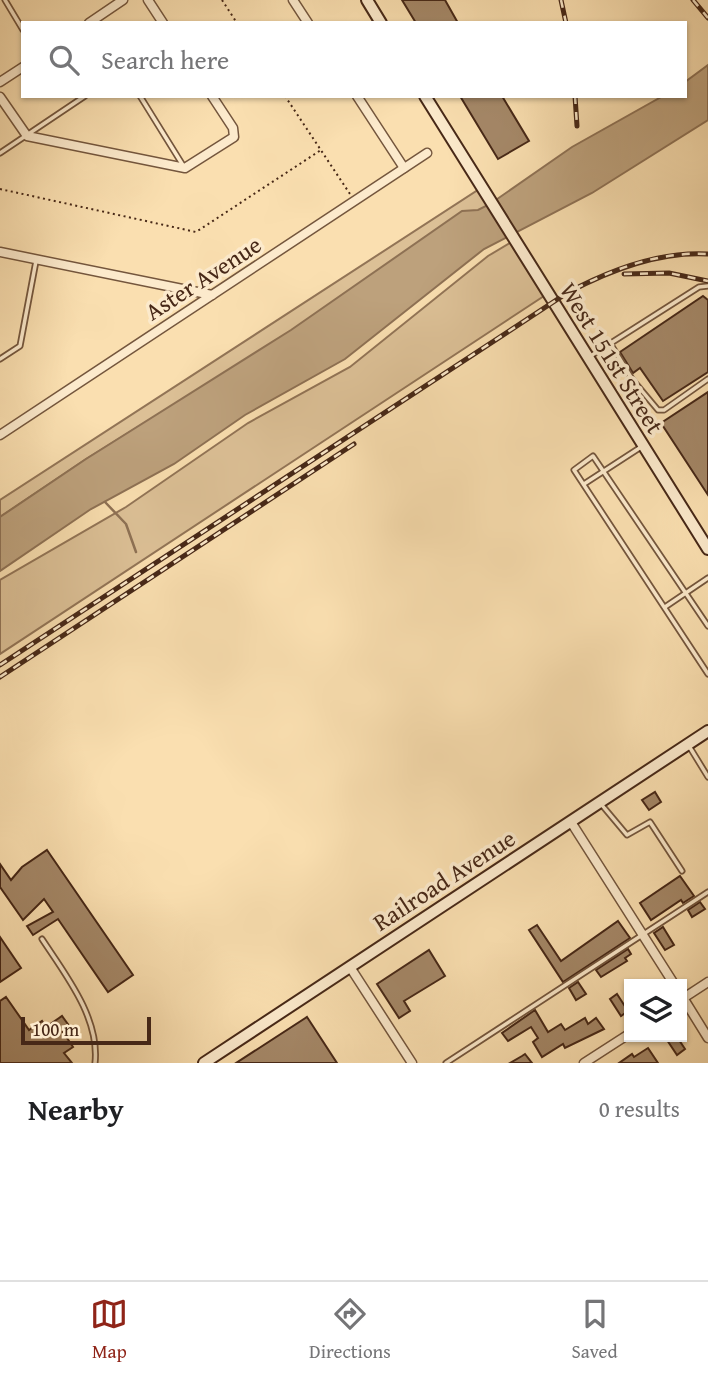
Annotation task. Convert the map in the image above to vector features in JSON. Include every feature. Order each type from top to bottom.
[{"type":"street","points":[[92,21],[123,0]]},
{"type":"street","points":[[148,0],[162,21]]},
{"type":"street","points":[[293,0],[307,21]]},
{"type":"street","points":[[367,0],[380,21]]},
{"type":"street","points":[[0,82],[21,67]]},
{"type":"street","points":[[0,97],[26,135],[185,169],[234,135],[213,98]]},
{"type":"street","points":[[357,98],[404,169]]},
{"type":"street","name":"West 151st Street","points":[[426,98],[523,257],[708,549]]},
{"type":"street","name":"Aster Avenue","points":[[0,435],[427,153]]},
{"type":"street","points":[[0,252],[212,295]]},
{"type":"street","name":"Railroad Avenue","points":[[204,1063],[708,732]]},
{"type":"street","points":[[571,822],[671,979]]},
{"type":"street","points":[[351,967],[412,1063]]},
{"type":"street","points":[[687,995],[708,982]]},
{"type":"street","points":[[687,1006],[708,1038]]},
{"type":"street","points":[[584,1063],[624,1037]]},
{"type":"lane","points":[[5,0],[21,27]]},
{"type":"lane","points":[[0,153],[82,98]]},
{"type":"lane","points":[[139,98],[185,169]]},
{"type":"lane","points":[[0,359],[20,346],[36,259]]},
{"type":"lane","points":[[587,358],[699,287],[708,286]]},
{"type":"lane","points":[[610,343],[632,379],[657,410],[664,410],[708,379]]},
{"type":"lane","points":[[584,484],[642,446]]},
{"type":"lane","points":[[708,626],[593,456],[575,470],[708,674]]},
{"type":"lane","points":[[665,607],[708,578]]},
{"type":"lane","points":[[688,745],[708,777]]},
{"type":"lane","points":[[599,803],[627,835],[650,822],[682,871]]},
{"type":"lane","points":[[446,1063],[708,892]]},
{"type":"lane","points":[[42,939],[78,993],[96,1050],[95,1063]]},
{"type":"path","points":[[222,0],[236,21]]},
{"type":"path","points":[[286,98],[355,201]]},
{"type":"path","points":[[0,189],[200,231],[321,150]]},
{"type":"shaded area","points":[[708,65],[708,120],[592,193],[484,249],[345,359],[245,415],[174,464],[91,509],[0,571],[0,517],[86,459],[291,330],[462,211],[478,210],[490,204],[572,147],[659,98],[687,98],[687,81]]},
{"type":"shaded area","points":[[481,188],[490,204],[290,333],[86,459],[0,517],[0,500]]},
{"type":"shaded area","points":[[513,241],[547,294],[0,654],[0,580],[126,507],[248,423],[350,367],[488,256]]},
{"type":"building","points":[[402,0],[445,0],[457,21],[415,21]]},
{"type":"building","points":[[461,98],[503,98],[529,141],[498,159]]},
{"type":"building","points":[[703,296],[708,300],[708,372],[663,401],[640,368],[633,373],[620,352]]},
{"type":"building","points":[[708,392],[708,495],[661,423]]},
{"type":"building","points":[[655,792],[661,802],[649,810],[642,800]]},
{"type":"building","points":[[47,850],[133,975],[108,992],[58,919],[33,935],[27,926],[53,912],[44,899],[23,920],[0,887],[0,864],[11,880],[22,867]]},
{"type":"building","points":[[680,876],[694,896],[683,903],[681,900],[651,920],[640,903]]},
{"type":"building","points":[[700,902],[705,909],[692,917],[688,910]]},
{"type":"building","points":[[618,921],[630,938],[563,982],[529,930],[537,925],[561,961]]},
{"type":"building","points":[[663,927],[674,945],[665,950],[654,933]]},
{"type":"building","points":[[0,937],[21,968],[0,982]]},
{"type":"building","points":[[628,949],[631,954],[625,958],[627,961],[601,977],[596,970]]},
{"type":"building","points":[[429,950],[445,976],[404,1001],[410,1011],[399,1018],[377,984]]},
{"type":"building","points":[[578,982],[586,994],[576,1000],[569,988]]},
{"type":"building","points":[[617,994],[624,1005],[624,1014],[621,1016],[610,999]]},
{"type":"building","points":[[6,997],[29,1030],[42,1021],[46,1027],[62,1016],[70,1027],[63,1032],[73,1047],[64,1053],[72,1063],[0,1063],[0,1001]]},
{"type":"building","points":[[535,1010],[548,1032],[561,1024],[565,1030],[585,1018],[588,1024],[596,1018],[604,1029],[565,1048],[563,1044],[542,1057],[533,1042],[538,1038],[531,1027],[508,1041],[502,1033]]},
{"type":"building","points":[[307,1017],[337,1063],[236,1063]]},
{"type":"building","points":[[668,1042],[680,1042],[685,1049],[677,1055]]},
{"type":"building","points":[[648,1048],[658,1063],[619,1063],[632,1054],[634,1057]]},
{"type":"building","points":[[525,1054],[532,1063],[510,1063],[522,1056]]},
{"type":"waterway","points":[[105,502],[126,524],[136,552]]},
{"type":"railway","points":[[561,0],[566,21]]},
{"type":"railway","points":[[693,0],[708,18]]},
{"type":"railway","points":[[575,98],[577,126]]},
{"type":"railway","points":[[0,665],[567,293],[600,277],[653,259],[708,254]]},
{"type":"railway","points":[[624,274],[669,273],[708,281]]},
{"type":"railway","points":[[0,677],[354,444]]}]
